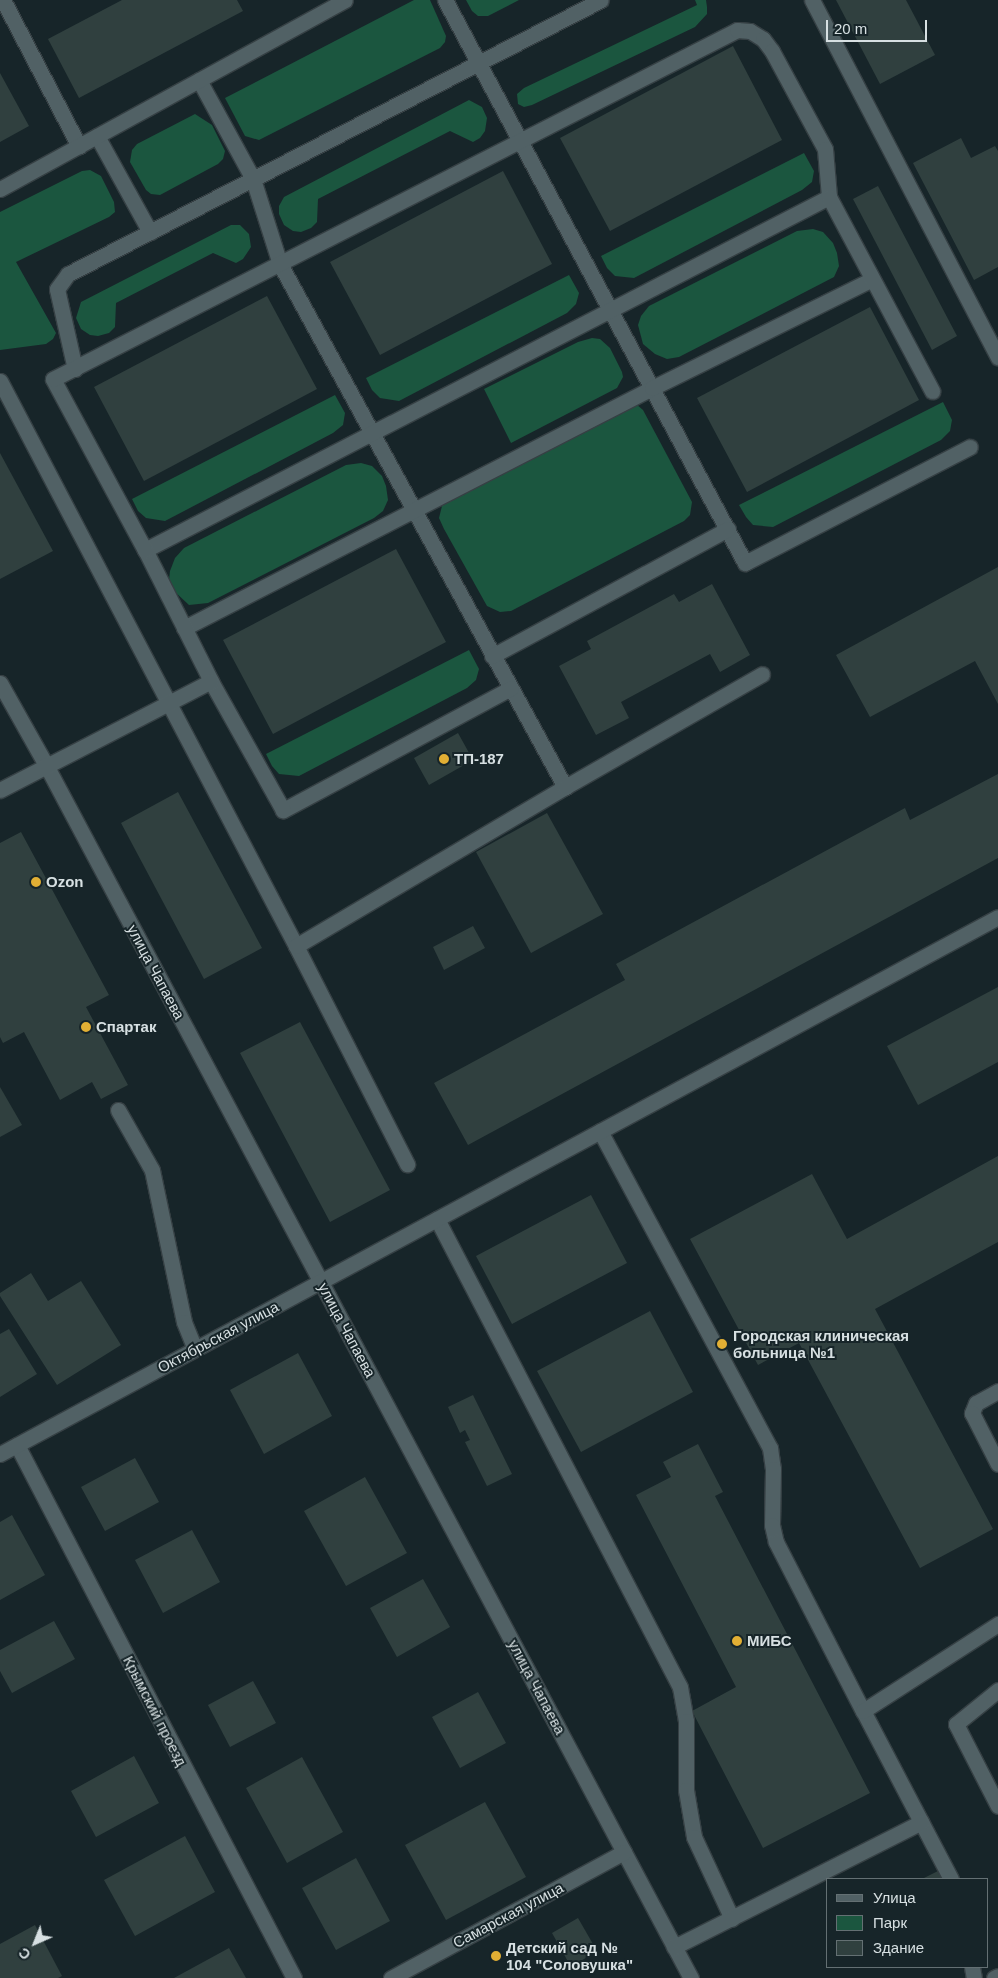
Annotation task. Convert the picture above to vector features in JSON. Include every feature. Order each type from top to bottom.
[{"type":"street","points":[[4,0],[79,146]]},
{"type":"street","points":[[0,189],[345,0]]},
{"type":"street","points":[[445,0],[745,563],[970,447]]},
{"type":"street","points":[[812,0],[998,358]]},
{"type":"street","points":[[75,369],[57,289],[68,274],[594,2]]},
{"type":"street","points":[[510,688],[283,810],[211,681],[145,550],[53,379],[737,30],[750,31],[763,38],[772,51],[825,149],[829,198],[932,391]]},
{"type":"street","points":[[199,80],[253,179],[280,264],[370,433],[565,787]]},
{"type":"street","points":[[97,136],[150,232]]},
{"type":"street","points":[[145,550],[609,309],[829,198]]},
{"type":"street","points":[[184,628],[652,388],[872,280]]},
{"type":"street","points":[[0,381],[296,946],[407,1164]]},
{"type":"street","points":[[492,656],[728,529]]},
{"type":"street","points":[[296,946],[565,787],[762,674]]},
{"type":"street","points":[[0,790],[211,681]]},
{"type":"street","name":"улица Чапаева","points":[[0,683],[46,765],[691,1978]]},
{"type":"street","name":"Октябрьская улица","points":[[0,1454],[998,917]]},
{"type":"street","points":[[118,1110],[152,1170],[184,1322],[195,1349]]},
{"type":"street","points":[[600,1131],[770,1448],[773,1468],[772,1525],[776,1542],[950,1878]]},
{"type":"street","points":[[437,1220],[680,1687],[686,1720],[686,1790],[694,1837],[732,1919]]},
{"type":"street","points":[[998,1391],[976,1403],[972,1413],[998,1464]]},
{"type":"street","name":"Крымский проезд","points":[[16,1445],[294,1978]]},
{"type":"street","points":[[864,1711],[998,1624]]},
{"type":"street","points":[[998,1690],[956,1724],[998,1806]]},
{"type":"street","points":[[674,1947],[921,1822]]},
{"type":"street","name":"Самарская улица","points":[[391,1978],[624,1852]]},
{"type":"street","points":[[994,1978],[998,1976]]},
{"type":"green space","points":[[414,0],[430,0],[446,36],[445,42],[440,48],[259,140],[245,136],[225,98]]},
{"type":"green space","points":[[466,0],[519,0],[488,16],[478,16],[472,11]]},
{"type":"green space","points":[[695,0],[706,0],[707,14],[695,27],[532,105],[524,107],[518,104],[517,94],[524,88],[697,5]]},
{"type":"green space","points":[[469,100],[482,107],[487,118],[485,131],[480,138],[473,142],[450,131],[318,199],[317,222],[311,228],[301,232],[293,231],[284,225],[279,214],[279,206],[284,197]]},
{"type":"green space","points":[[195,114],[212,125],[225,151],[223,159],[218,164],[160,195],[151,194],[146,190],[130,162],[132,150],[137,144]]},
{"type":"green space","points":[[804,153],[814,171],[812,182],[802,190],[634,278],[615,276],[607,268],[601,256]]},
{"type":"green space","points":[[90,170],[101,176],[114,202],[115,212],[109,217],[16,262],[56,333],[53,339],[46,344],[0,350],[0,212],[82,171]]},
{"type":"green space","points":[[231,225],[240,225],[249,234],[251,247],[243,259],[236,263],[213,253],[116,303],[115,327],[109,333],[98,336],[90,335],[81,329],[76,318],[81,302]]},
{"type":"green space","points":[[813,229],[823,232],[833,243],[839,266],[834,277],[679,357],[667,359],[655,354],[643,344],[638,325],[641,316],[649,306],[797,231]]},
{"type":"green space","points":[[569,275],[579,293],[576,304],[567,313],[399,401],[380,398],[372,390],[366,378]]},
{"type":"green space","points":[[592,338],[600,339],[610,348],[622,372],[623,377],[617,388],[511,443],[484,389],[578,342]]},
{"type":"green space","points":[[335,395],[345,413],[343,425],[333,433],[165,521],[146,518],[138,511],[132,499]]},
{"type":"green space","points":[[943,402],[952,420],[950,431],[941,440],[773,527],[753,525],[739,505]]},
{"type":"green space","points":[[636,404],[643,410],[692,502],[690,515],[684,521],[511,611],[500,612],[487,606],[439,518],[443,502]]},
{"type":"green space","points":[[361,463],[372,466],[382,476],[386,486],[388,500],[383,511],[374,518],[208,603],[189,605],[174,591],[169,580],[170,571],[175,558],[184,548],[346,465]]},
{"type":"green space","points":[[469,650],[479,669],[476,680],[467,688],[299,776],[279,774],[272,766],[266,754]]},
{"type":"building","points":[[122,0],[237,0],[243,11],[79,98],[48,39]]},
{"type":"building","points":[[836,0],[906,0],[935,55],[880,84]]},
{"type":"building","points":[[733,46],[782,140],[610,231],[560,138]]},
{"type":"building","points":[[0,73],[29,126],[0,142]]},
{"type":"building","points":[[961,138],[971,158],[995,146],[998,151],[998,267],[974,280],[913,163]]},
{"type":"building","points":[[503,171],[552,264],[380,355],[330,262]]},
{"type":"building","points":[[878,186],[957,336],[932,350],[853,199]]},
{"type":"building","points":[[267,296],[317,389],[144,481],[94,387]]},
{"type":"building","points":[[870,307],[919,400],[747,492],[697,398]]},
{"type":"building","points":[[0,453],[53,551],[0,579]]},
{"type":"building","points":[[396,549],[446,642],[273,734],[223,640]]},
{"type":"building","points":[[998,567],[998,704],[975,661],[870,717],[836,655]]},
{"type":"building","points":[[712,584],[750,655],[720,672],[710,654],[621,702],[629,718],[596,735],[559,666],[591,649],[587,641],[674,594],[679,602]]},
{"type":"building","name":"ТП-187","points":[[458,733],[473,760],[429,785],[414,758]]},
{"type":"building","points":[[998,774],[998,858],[468,1145],[434,1083],[625,980],[616,964],[905,808],[910,820]]},
{"type":"building","points":[[178,792],[262,948],[204,979],[121,823]]},
{"type":"building","points":[[547,813],[603,914],[531,953],[476,852]]},
{"type":"building","points":[[21,832],[109,995],[86,1007],[128,1085],[101,1099],[92,1082],[60,1100],[24,1032],[3,1043],[0,1037],[0,843]]},
{"type":"building","points":[[473,926],[485,948],[444,970],[433,947]]},
{"type":"building","points":[[998,987],[998,1062],[918,1105],[887,1046]]},
{"type":"building","points":[[300,1022],[390,1190],[330,1222],[240,1053]]},
{"type":"building","points":[[0,1087],[22,1125],[0,1137]]},
{"type":"building","points":[[998,1156],[998,1242],[875,1309],[993,1529],[920,1568],[799,1343],[758,1365],[690,1239],[812,1174],[847,1239]]},
{"type":"building","points":[[591,1195],[627,1263],[512,1324],[476,1256]]},
{"type":"building","points":[[31,1273],[48,1301],[81,1281],[121,1345],[57,1385],[0,1296],[0,1293]]},
{"type":"building","points":[[650,1311],[693,1392],[581,1452],[537,1371]]},
{"type":"building","points":[[9,1329],[37,1374],[0,1397],[0,1334]]},
{"type":"building","points":[[298,1353],[332,1416],[264,1454],[230,1390]]},
{"type":"building","points":[[473,1395],[512,1474],[487,1486],[465,1442],[470,1440],[465,1430],[460,1433],[448,1407]]},
{"type":"building","points":[[698,1444],[723,1492],[715,1496],[870,1793],[763,1848],[692,1711],[736,1687],[636,1495],[671,1477],[663,1462]]},
{"type":"building","points":[[135,1458],[159,1502],[105,1531],[81,1487]]},
{"type":"building","points":[[365,1477],[407,1553],[346,1586],[304,1511]]},
{"type":"building","points":[[12,1515],[45,1575],[0,1600],[0,1522]]},
{"type":"building","points":[[192,1530],[220,1582],[163,1613],[135,1560]]},
{"type":"building","points":[[423,1579],[450,1627],[397,1657],[370,1608]]},
{"type":"building","points":[[54,1621],[75,1659],[12,1693],[0,1671],[0,1650]]},
{"type":"building","points":[[253,1681],[276,1723],[230,1747],[208,1705]]},
{"type":"building","points":[[478,1692],[506,1743],[460,1768],[432,1717]]},
{"type":"building","points":[[134,1756],[159,1803],[96,1837],[71,1791]]},
{"type":"building","points":[[302,1757],[343,1832],[287,1863],[246,1788]]},
{"type":"building","points":[[485,1802],[526,1877],[446,1920],[405,1845]]},
{"type":"building","points":[[185,1836],[215,1892],[135,1936],[104,1880]]},
{"type":"building","points":[[356,1858],[390,1921],[336,1950],[302,1888]]},
{"type":"building","points":[[938,1871],[942,1878],[924,1878]]},
{"type":"building","points":[[578,1918],[597,1951],[571,1967],[552,1933]]},
{"type":"building","points":[[35,1925],[62,1976],[58,1978],[0,1978],[0,1944]]},
{"type":"building","points":[[229,1948],[246,1978],[174,1978]]},
{"type":"place","name":"ТП-187","points":[[444,759]]},
{"type":"place","name":"Ozon","points":[[36,882]]},
{"type":"place","name":"Спартак","points":[[86,1027]]},
{"type":"place","name":"Городская клиническая больница №1","points":[[722,1344]]},
{"type":"place","name":"МИБС","points":[[737,1641]]},
{"type":"place","name":"Детский сад № 104 \"Соловушка\"","points":[[496,1956]]}]
